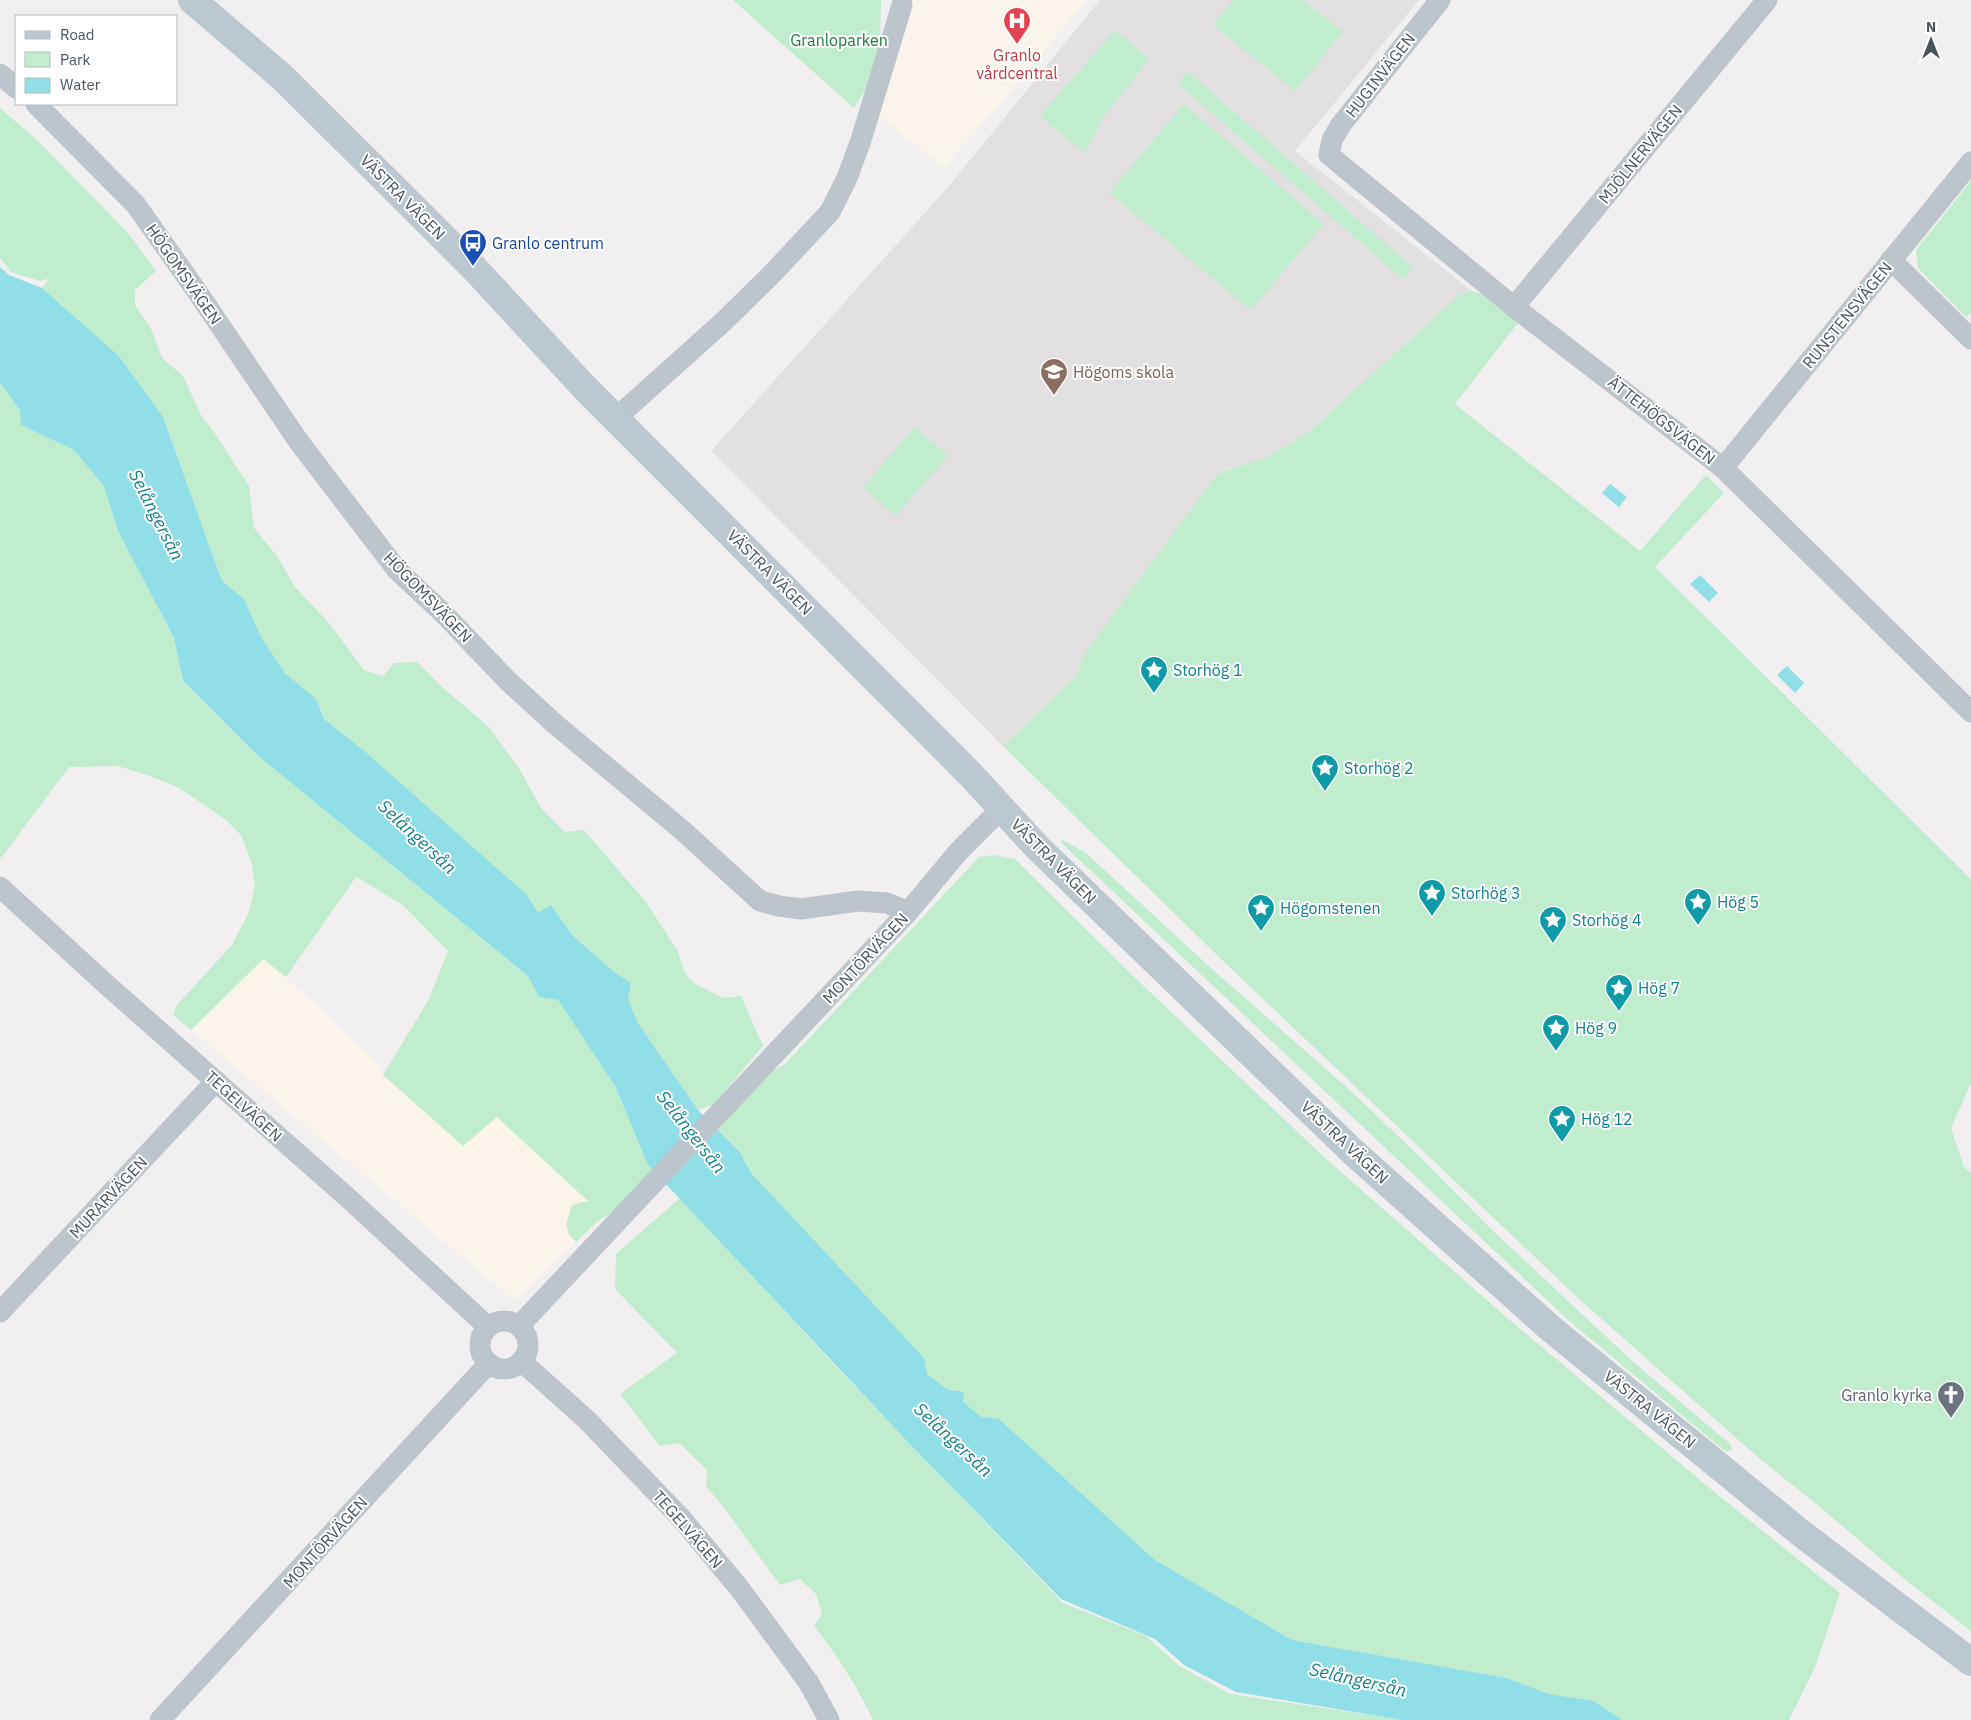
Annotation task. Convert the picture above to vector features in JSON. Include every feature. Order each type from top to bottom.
[{"type":"street","name":"VÄSTRA VÄGEN","points":[[192,0],[282,77],[473,267],[585,388],[1002,808],[1038,848],[1352,1151],[1550,1328],[1802,1534],[1971,1662]]},
{"type":"street","name":"HUGINVÄGEN","points":[[1329,155],[1332,140],[1340,126],[1440,0]]},
{"type":"street","name":"MJÖLNERVÄGEN","points":[[1514,307],[1767,0]]},
{"type":"street","points":[[616,418],[723,322],[771,275],[830,212],[847,178],[861,140],[902,5]]},
{"type":"street","points":[[0,74],[15,87]]},
{"type":"street","name":"HÖGOMSVÄGEN","points":[[37,105],[136,204],[299,442],[397,570],[442,612],[508,681],[555,724],[682,830],[760,901],[801,909],[858,900],[887,902],[908,912]]},
{"type":"street","name":"ÄTTEHÖGSVÄGEN","points":[[1329,155],[1514,307],[1723,468],[1971,712]]},
{"type":"street","name":"RUNSTENSVÄGEN","points":[[1723,468],[1971,162]]},
{"type":"street","points":[[1891,260],[1971,339]]},
{"type":"street","name":"MONTÖRVÄGEN","points":[[518,1326],[908,912],[959,851],[1002,808]]},
{"type":"street","name":"TEGELVÄGEN","points":[[0,887],[347,1197],[488,1327]]},
{"type":"street","name":"MURARVÄGEN","points":[[0,1312],[216,1081]]},
{"type":"street","points":[[503,1321],[511,1322],[518,1326],[524,1332],[527,1340],[527,1348],[521,1361],[512,1367],[504,1369],[489,1363],[483,1357],[480,1341],[488,1327],[495,1322],[503,1321]]},
{"type":"street","name":"TEGELVÄGEN","points":[[521,1361],[587,1420],[682,1518],[740,1589],[809,1683],[829,1720]]},
{"type":"street","name":"MONTÖRVÄGEN","points":[[160,1720],[489,1363]]},
{"type":"shaded area","points":[[908,0],[1086,0],[1026,74],[944,167],[878,115]]},
{"type":"shaded area","name":"Högoms skola","points":[[1100,0],[1419,0],[1295,151],[1472,291],[1460,294],[1313,428],[1295,441],[1277,452],[1251,463],[1224,470],[1216,475],[1084,654],[1076,677],[1003,746],[711,451],[949,186]]},
{"type":"shaded area","points":[[264,959],[286,977],[374,1061],[383,1075],[463,1146],[497,1117],[589,1202],[569,1236],[576,1242],[514,1300],[191,1030]]},
{"type":"green space","name":"Granloparken","points":[[733,0],[881,0],[880,39],[874,76],[854,108]]},
{"type":"green space","points":[[1233,0],[1303,0],[1343,32],[1295,91],[1213,25]]},
{"type":"green space","points":[[1115,30],[1149,59],[1104,117],[1085,153],[1040,116]]},
{"type":"green space","points":[[1188,72],[1414,268],[1403,279],[1177,83]]},
{"type":"green space","points":[[1184,104],[1324,224],[1251,310],[1109,193]]},
{"type":"green space","points":[[0,108],[38,141],[129,234],[156,271],[135,290],[135,305],[151,329],[162,358],[183,376],[201,415],[249,486],[254,528],[277,556],[295,587],[329,623],[364,670],[383,676],[394,663],[417,662],[442,687],[489,727],[520,770],[541,808],[565,832],[584,830],[647,903],[678,952],[685,973],[695,984],[724,998],[741,996],[763,1046],[714,1104],[698,1110],[638,1023],[628,999],[631,983],[613,971],[573,936],[551,905],[538,914],[362,749],[324,719],[317,701],[285,673],[261,637],[244,599],[222,581],[163,417],[119,356],[42,288],[50,278],[40,281],[11,272],[0,258]]},
{"type":"green space","points":[[1971,181],[1971,313],[1966,317],[1918,268],[1916,250]]},
{"type":"green space","points":[[1472,291],[1481,294],[1518,323],[1455,404],[1640,551],[1706,475],[1724,493],[1655,567],[1971,879],[1971,1083],[1951,1128],[1964,1167],[1971,1173],[1971,1631],[1907,1581],[1760,1459],[1579,1299],[1222,960],[1003,746],[1076,677],[1084,654],[1216,475],[1269,455],[1313,428],[1460,294]]},
{"type":"green space","points":[[0,382],[21,410],[21,425],[74,450],[105,487],[118,531],[174,638],[183,682],[257,755],[528,976],[539,997],[558,1000],[615,1086],[647,1166],[650,1165],[653,1170],[624,1204],[598,1221],[576,1242],[567,1229],[572,1205],[588,1201],[497,1117],[463,1146],[383,1075],[428,1001],[448,951],[404,906],[352,874],[356,877],[286,977],[263,959],[191,1030],[173,1015],[176,1006],[232,945],[249,912],[255,886],[252,864],[241,835],[226,820],[179,788],[153,777],[118,766],[69,767],[0,857]]},
{"type":"green space","points":[[915,427],[948,456],[896,516],[863,487]]},
{"type":"green space","points":[[1063,840],[1086,853],[1212,969],[1352,1092],[1489,1227],[1630,1359],[1730,1444],[1732,1449],[1726,1452],[1568,1320],[1074,855],[1060,841]]},
{"type":"green space","points":[[994,855],[1015,859],[1131,974],[1325,1158],[1505,1316],[1713,1491],[1840,1593],[1815,1667],[1789,1720],[1622,1720],[1594,1701],[1549,1694],[1507,1678],[1292,1640],[1155,1560],[999,1419],[981,1418],[927,1374],[752,1174],[739,1151],[718,1130],[763,1077],[785,1064],[979,857]]},
{"type":"green space","points":[[680,1198],[839,1370],[1063,1603],[1146,1636],[1178,1665],[1230,1694],[1405,1720],[873,1720],[846,1671],[814,1626],[822,1614],[816,1594],[800,1579],[780,1585],[706,1486],[707,1470],[679,1443],[660,1446],[620,1394],[677,1353],[615,1289],[616,1254]]},
{"type":"water","name":"Selångersån","points":[[0,267],[9,275],[42,288],[119,356],[163,417],[222,581],[244,599],[261,637],[285,673],[316,699],[324,719],[362,749],[527,895],[538,913],[551,905],[573,936],[613,971],[631,983],[628,999],[638,1023],[698,1110],[739,1151],[752,1174],[924,1358],[927,1374],[948,1390],[964,1392],[963,1402],[981,1417],[999,1419],[1155,1560],[1292,1640],[1507,1678],[1549,1694],[1594,1701],[1622,1720],[1402,1720],[1236,1692],[1184,1665],[1155,1639],[1061,1599],[905,1439],[648,1165],[615,1086],[558,1000],[539,997],[528,976],[257,755],[183,681],[174,638],[118,531],[104,486],[74,450],[21,425],[20,410],[0,382]]},
{"type":"water","points":[[1610,484],[1627,497],[1619,507],[1602,493]]},
{"type":"water","points":[[1700,575],[1718,593],[1709,602],[1690,584]]},
{"type":"water","points":[[1787,666],[1804,683],[1795,693],[1777,675]]},
{"type":"place","name":"Granlo vårdcentral","points":[[1017,45]]},
{"type":"place","name":"Granlo centrum","points":[[473,267]]},
{"type":"place","name":"Högoms skola","points":[[1054,396]]},
{"type":"place","name":"Storhög 1","points":[[1154,694]]},
{"type":"place","name":"Storhög 2","points":[[1325,792]]},
{"type":"place","name":"Storhög 3","points":[[1432,917]]},
{"type":"place","name":"Hög 5","points":[[1698,926]]},
{"type":"place","name":"Högomstenen","points":[[1261,932]]},
{"type":"place","name":"Storhög 4","points":[[1553,944]]},
{"type":"place","name":"Hög 7","points":[[1619,1012]]},
{"type":"place","name":"Hög 9","points":[[1556,1052]]},
{"type":"place","name":"Hög 12","points":[[1562,1143]]},
{"type":"place","name":"Granlo kyrka","points":[[1951,1419]]}]
